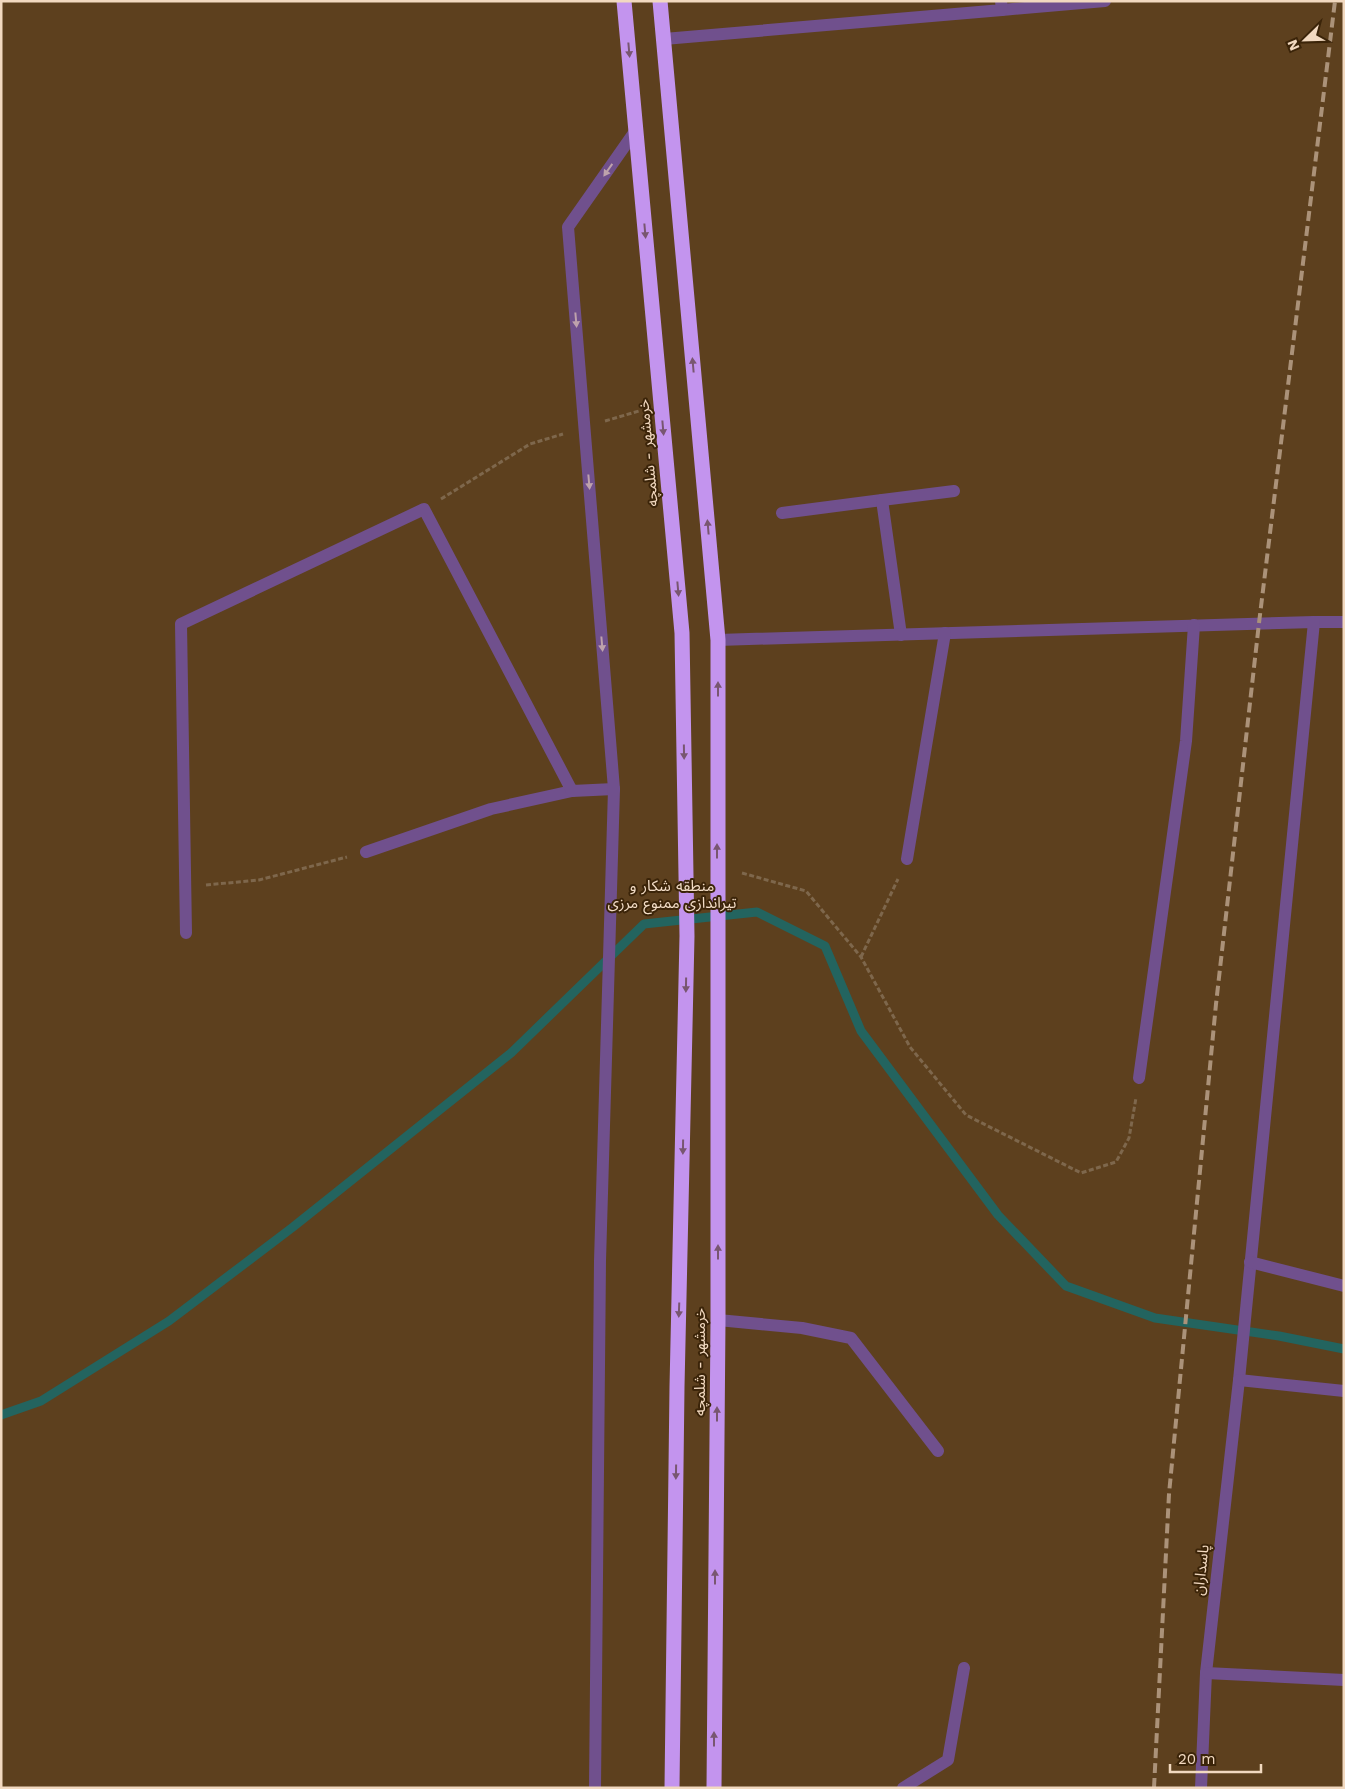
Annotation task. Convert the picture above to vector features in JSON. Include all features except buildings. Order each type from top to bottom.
[{"type":"highway","name":"خرمشهر - شلمچه","points":[[624,1],[682,633],[687,936],[677,1387],[672,1788]]},
{"type":"highway","points":[[660,1],[718,640],[717,866]]},
{"type":"highway","name":"خرمشهر - شلمچه","points":[[714,1788],[718,1320],[717,866]]},
{"type":"street","points":[[664,39],[1002,6],[1105,1]]},
{"type":"street","points":[[595,1788],[600,1261],[614,789],[568,227],[636,130]]},
{"type":"street","points":[[782,512],[954,491]]},
{"type":"street","points":[[882,500],[901,634]]},
{"type":"street","points":[[186,934],[181,624],[424,510],[572,791]]},
{"type":"street","name":"پاسداران","points":[[1201,1788],[1206,1673],[1239,1380],[1314,622]]},
{"type":"street","points":[[718,640],[1344,622]]},
{"type":"street","points":[[1139,1078],[1186,741],[1194,625]]},
{"type":"street","points":[[907,859],[945,633]]},
{"type":"street","points":[[366,852],[491,809],[572,791],[614,789]]},
{"type":"street","points":[[1250,1262],[1344,1286]]},
{"type":"street","points":[[718,1320],[802,1328],[851,1338],[938,1451]]},
{"type":"street","points":[[1239,1380],[1344,1391]]},
{"type":"street","points":[[902,1788],[948,1760],[964,1668]]},
{"type":"street","points":[[1206,1673],[1344,1680]]},
{"type":"path","points":[[596,424],[661,404]]},
{"type":"path","points":[[424,510],[530,444],[568,432]]},
{"type":"path","points":[[185,886],[259,880],[366,852]]},
{"type":"path","points":[[861,957],[907,859]]},
{"type":"path","points":[[717,866],[806,891],[861,957],[910,1047],[966,1116],[1082,1173],[1116,1162],[1130,1138],[1139,1078]]},
{"type":"green space","name":"منطقه شکار و تیراندازی ممنوع مرزی","points":[[1,1],[1344,1],[1344,1788],[1,1788]]},
{"type":"waterway","points":[[1,1415],[41,1401],[169,1321],[293,1227],[511,1053],[644,924],[757,912],[825,946],[861,1031],[998,1215],[1066,1286],[1155,1318],[1279,1336],[1344,1349]]},
{"type":"railway","points":[[1154,1788],[1169,1494],[1216,1004],[1259,623],[1335,1]]}]
